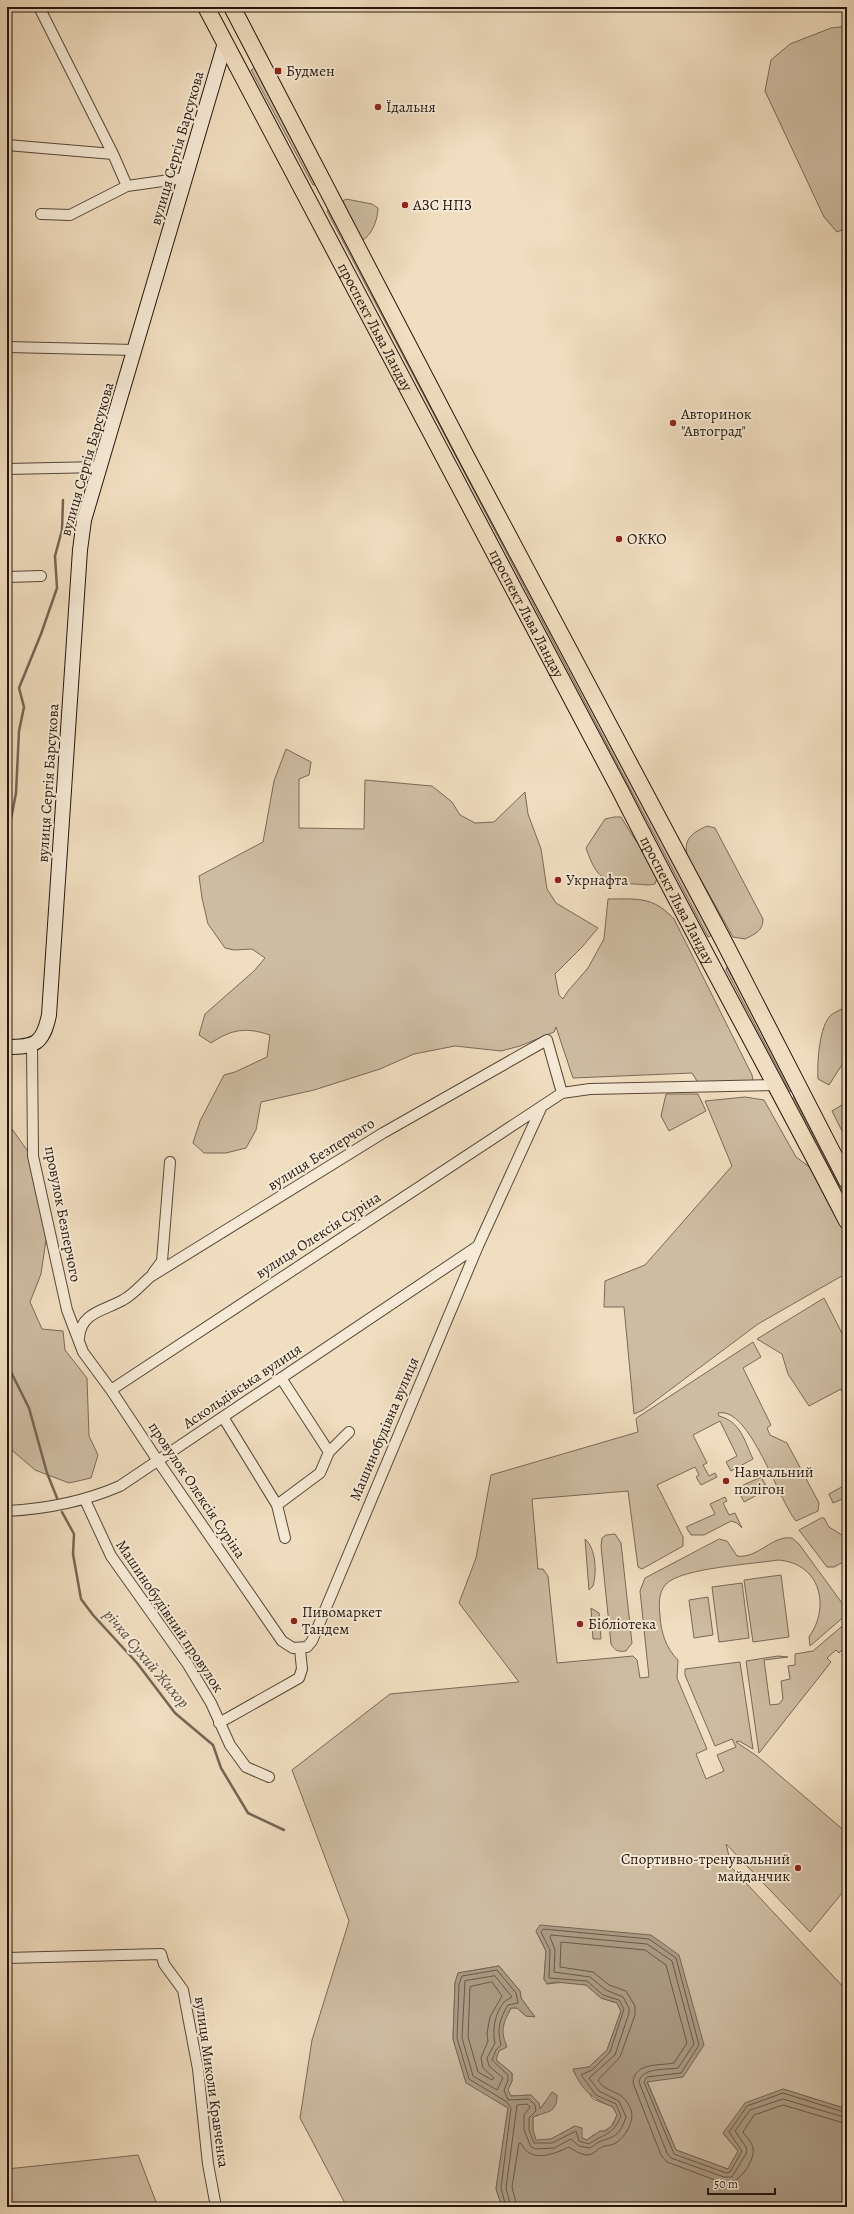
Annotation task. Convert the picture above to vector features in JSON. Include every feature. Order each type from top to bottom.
[{"type":"main road","name":"проспект Льва Ландау","points":[[206,7],[621,792],[672,892],[778,1085],[847,1221]]},
{"type":"main road","name":"проспект Льва Ландау","points":[[232,7],[474,472],[721,936],[847,1181]]},
{"type":"main road","points":[[225,43],[232,7]]},
{"type":"main road","name":"вулиця Сергія Барсукова","points":[[36,1042],[46,1029],[49,1015],[80,550],[84,520],[225,43]]},
{"type":"main road","points":[[308,200],[328,189]]},
{"type":"main road","points":[[702,946],[721,936]]},
{"type":"main road","points":[[7,1048],[36,1042]]},
{"type":"street","points":[[39,7],[113,154],[127,186]]},
{"type":"street","points":[[7,145],[113,154]]},
{"type":"street","points":[[41,214],[70,215],[127,186],[184,178]]},
{"type":"street","points":[[7,347],[135,350]]},
{"type":"street","points":[[7,469],[100,467]]},
{"type":"street","points":[[7,577],[41,576]]},
{"type":"street","name":"вулиця Безперчого","points":[[79,1338],[80,1328],[90,1315],[125,1299],[150,1277],[383,1133],[547,1040],[562,1093]]},
{"type":"street","name":"провулок Безперчого","points":[[36,1042],[33,1156],[67,1310],[79,1338]]},
{"type":"street","points":[[562,1093],[613,1088],[778,1085]]},
{"type":"street","name":"вулиця Олексія Суріна","points":[[111,1390],[562,1093]]},
{"type":"street","name":"Машинобудівна вулиця","points":[[300,1649],[307,1647],[312,1641],[478,1246],[542,1106]]},
{"type":"street","points":[[150,1277],[162,1261],[170,1162]]},
{"type":"street","name":"Аскольдівська вулиця","points":[[7,1511],[42,1509],[85,1500],[120,1486],[478,1246]]},
{"type":"street","name":"провулок Олексія Суріна","points":[[79,1338],[83,1352],[111,1390],[282,1641],[286,1645],[300,1649]]},
{"type":"street","points":[[281,1378],[329,1452]]},
{"type":"street","points":[[223,1417],[277,1505],[285,1538]]},
{"type":"street","points":[[277,1505],[320,1473],[329,1452],[349,1432]]},
{"type":"street","name":"Машинобудівний провулок","points":[[85,1500],[111,1556],[187,1663],[211,1703],[230,1746],[246,1767],[269,1777]]},
{"type":"street","points":[[219,1723],[299,1678],[302,1668],[300,1649]]},
{"type":"street","name":"вулиця Миколи Кравченка","points":[[7,1958],[161,1954],[164,1964],[183,1990],[198,2069],[208,2164],[216,2207]]},
{"type":"shaded area","points":[[847,26],[847,228],[837,232],[824,217],[765,91],[771,60],[790,44],[831,28]]},
{"type":"shaded area","points":[[255,68],[317,183],[316,185],[313,185],[251,70]]},
{"type":"shaded area","points":[[346,199],[372,204],[378,208],[374,227],[365,239],[361,241],[343,201]]},
{"type":"shaded area","points":[[330,209],[712,935],[708,937],[327,211]]},
{"type":"shaded area","points":[[286,749],[311,762],[309,775],[299,779],[299,828],[364,829],[365,780],[432,786],[452,802],[460,815],[475,823],[494,822],[525,792],[528,814],[541,849],[547,889],[556,903],[598,928],[582,947],[555,974],[559,995],[563,999],[588,968],[604,939],[608,899],[644,900],[659,906],[674,919],[752,1075],[753,1080],[748,1086],[697,1086],[697,1081],[692,1073],[573,1078],[556,1027],[554,1032],[520,1046],[501,1051],[455,1046],[414,1054],[380,1069],[314,1090],[261,1102],[256,1130],[246,1148],[226,1153],[204,1153],[193,1143],[200,1121],[224,1075],[235,1072],[267,1057],[270,1035],[246,1030],[233,1032],[211,1043],[199,1035],[205,1014],[254,971],[265,958],[252,949],[234,950],[225,948],[208,924],[199,876],[263,842],[274,781]]},
{"type":"shaded area","points":[[621,817],[647,855],[658,875],[655,884],[644,885],[614,882],[602,876],[593,866],[586,848],[605,819]]},
{"type":"shaded area","points":[[707,826],[715,828],[763,919],[760,929],[755,934],[745,939],[733,937],[687,855],[686,849],[688,840],[694,833]]},
{"type":"shaded area","points":[[727,967],[794,1090],[790,1092],[726,970]]},
{"type":"shaded area","points":[[845,1007],[847,1008],[847,1057],[829,1085],[818,1079],[821,1036],[827,1020],[831,1015]]},
{"type":"shaded area","points":[[666,1094],[698,1094],[706,1111],[669,1131],[661,1116]]},
{"type":"shaded area","points":[[796,1096],[847,1190],[847,1201],[793,1097]]},
{"type":"shaded area","points":[[745,1097],[764,1100],[796,1157],[811,1168],[847,1236],[847,1273],[758,1324],[643,1410],[634,1414],[624,1307],[604,1307],[605,1281],[645,1265],[732,1166],[705,1101]]},
{"type":"shaded area","points":[[847,1102],[847,1141],[832,1111]]},
{"type":"shaded area","points":[[7,1122],[29,1153],[47,1233],[41,1274],[30,1302],[42,1329],[63,1331],[65,1350],[87,1378],[89,1436],[98,1455],[91,1478],[69,1483],[35,1470],[7,1446]]},
{"type":"shaded area","points":[[824,1298],[847,1343],[847,1407],[841,1389],[809,1406],[788,1374],[782,1354],[757,1339]]},
{"type":"shaded area","points":[[753,1342],[761,1357],[743,1368],[771,1425],[767,1428],[770,1435],[787,1443],[819,1503],[818,1511],[796,1521],[752,1439],[741,1424],[730,1415],[718,1413],[719,1416],[737,1427],[753,1459],[731,1471],[726,1462],[737,1456],[720,1421],[693,1435],[707,1463],[703,1465],[709,1476],[715,1473],[717,1477],[701,1485],[696,1477],[699,1475],[695,1467],[657,1485],[683,1537],[683,1546],[642,1569],[638,1567],[628,1491],[532,1499],[538,1569],[543,1569],[548,1576],[557,1663],[633,1656],[637,1660],[640,1678],[649,1677],[640,1591],[645,1578],[719,1539],[727,1541],[737,1556],[745,1556],[752,1554],[778,1540],[792,1538],[799,1544],[847,1610],[847,1614],[810,1646],[809,1637],[816,1625],[819,1612],[820,1600],[818,1588],[804,1569],[792,1563],[778,1560],[702,1570],[686,1574],[666,1584],[660,1595],[659,1603],[663,1634],[667,1645],[678,1660],[677,1678],[707,1749],[696,1754],[706,1779],[724,1771],[717,1755],[736,1747],[732,1739],[715,1746],[685,1675],[685,1669],[740,1662],[753,1749],[739,1741],[736,1742],[757,1756],[847,1833],[847,1887],[810,1932],[726,1844],[732,1868],[847,1991],[847,2109],[783,2089],[723,2133],[738,2151],[728,2169],[676,2150],[647,2081],[704,2045],[536,1931],[546,1951],[544,1979],[547,1984],[566,1982],[586,1985],[601,1998],[617,2003],[621,2011],[607,2050],[589,2067],[573,2070],[593,2099],[613,2107],[617,2115],[614,2122],[607,2129],[587,2140],[582,2138],[575,2126],[551,2139],[536,2141],[533,2130],[533,2117],[539,2115],[545,2103],[540,2109],[531,2095],[511,2096],[507,2090],[512,2081],[512,2073],[496,2060],[504,2021],[511,2008],[517,2008],[526,2016],[534,2016],[521,1998],[520,1991],[499,1966],[458,1973],[455,1983],[453,2039],[466,2082],[508,2108],[496,2189],[502,2207],[347,2207],[300,2118],[312,2040],[349,1921],[292,1770],[390,1694],[519,1682],[459,1603],[476,1558],[491,1475],[638,1432],[636,1419],[638,1417]]},
{"type":"shaded area","points":[[761,1477],[768,1489],[744,1502],[737,1488]]},
{"type":"shaded area","points":[[847,1484],[847,1497],[833,1503],[829,1494]]},
{"type":"shaded area","points":[[725,1497],[727,1501],[723,1503],[729,1515],[735,1513],[742,1528],[737,1523],[731,1521],[704,1535],[691,1535],[686,1527],[715,1514],[710,1504]]},
{"type":"shaded area","points":[[821,1518],[824,1518],[829,1527],[847,1538],[847,1560],[834,1567],[827,1567],[799,1530]]},
{"type":"shaded area","points":[[615,1534],[621,1543],[632,1643],[626,1651],[615,1650],[611,1644],[601,1546],[602,1538],[606,1535]]},
{"type":"shaded area","points":[[585,1539],[589,1543],[595,1561],[593,1586],[589,1590]]},
{"type":"shaded area","points":[[781,1575],[789,1637],[753,1642],[744,1580]]},
{"type":"shaded area","points":[[742,1583],[749,1638],[719,1642],[712,1587]]},
{"type":"shaded area","points":[[708,1597],[713,1635],[694,1638],[689,1600]]},
{"type":"shaded area","points":[[591,1608],[599,1613],[601,1639],[593,1639]]},
{"type":"shaded area","points":[[847,1622],[847,1655],[842,1650],[839,1653],[836,1650],[827,1658],[831,1662],[759,1753],[746,1661],[778,1656],[788,1657],[764,1660],[770,1705],[779,1704],[783,1699],[781,1681],[790,1679],[788,1666],[795,1665],[795,1654],[813,1651]]},
{"type":"shaded area","points":[[138,2155],[158,2207],[7,2207],[7,2169]]},
{"type":"water","points":[[540,1925],[651,1935],[679,1955],[704,2045],[683,2077],[647,2082],[676,2150],[728,2169],[738,2151],[723,2133],[745,2103],[783,2089],[847,2109],[847,2207],[502,2207],[496,2189],[508,2108],[466,2083],[453,2039],[455,1983],[458,1973],[499,1966],[520,1991],[521,1998],[535,2017],[526,2016],[517,2008],[511,2008],[503,2027],[507,2047],[499,2051],[496,2060],[512,2073],[512,2081],[508,2090],[511,2096],[531,2095],[539,2103],[540,2109],[552,2092],[557,2095],[557,2101],[553,2109],[533,2117],[533,2130],[536,2140],[551,2139],[575,2126],[582,2128],[582,2138],[587,2140],[600,2131],[606,2131],[613,2125],[617,2115],[613,2107],[588,2093],[576,2077],[573,2069],[589,2067],[607,2050],[621,2011],[617,2003],[601,1998],[586,1985],[555,1982],[547,1984],[544,1979],[546,1951],[536,1931]]},
{"type":"waterway","name":"річка Сухий Жихор","points":[[7,828],[11,819],[16,793],[19,731],[24,707],[19,688],[41,634],[57,588],[55,556],[62,530],[63,500]]},
{"type":"waterway","name":"річка Сухий Жихор","points":[[7,1364],[29,1408],[47,1473],[57,1498]]},
{"type":"waterway","name":"річка Сухий Жихор","points":[[62,1512],[74,1534],[73,1554],[81,1599],[93,1615],[137,1663],[175,1713],[213,1745],[221,1768],[248,1813],[284,1830]]},
{"type":"place","name":"Будмен","points":[[278,71]]},
{"type":"place","name":"Їдальня","points":[[378,107]]},
{"type":"place","name":"АЗС НПЗ","points":[[405,205]]},
{"type":"place","name":"Авторинок \"Автоград\"","points":[[673,423]]},
{"type":"place","name":"ОККО","points":[[619,539]]},
{"type":"place","name":"Укрнафта","points":[[558,880]]},
{"type":"place","name":"Навчальний полігон","points":[[726,1481]]},
{"type":"place","name":"Пивомаркет Тандем","points":[[294,1621]]},
{"type":"place","name":"Бібліотека","points":[[580,1624]]},
{"type":"place","name":"Спортивно-тренувальний майданчик","points":[[798,1868]]}]
